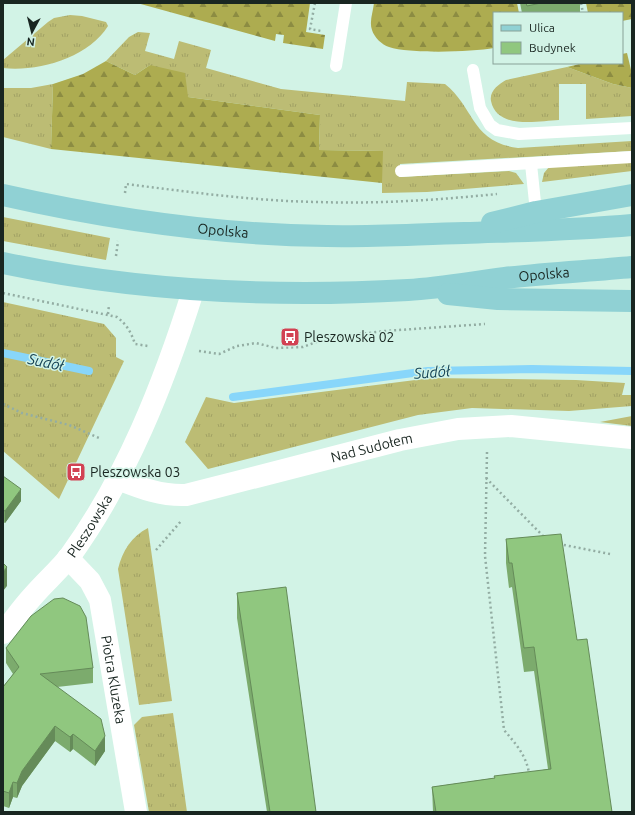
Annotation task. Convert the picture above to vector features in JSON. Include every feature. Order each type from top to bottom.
[{"type":"main road","name":"Opolska","points":[[3,195],[69,209],[146,221],[280,234],[358,236],[446,234],[575,230],[632,225]]},
{"type":"main road","name":"Opolska","points":[[446,234],[536,212],[632,195]]},
{"type":"main road","name":"Opolska","points":[[3,263],[85,279],[193,291],[298,294],[409,290],[507,278],[632,267]]},
{"type":"main road","name":"Opolska","points":[[409,290],[498,299],[632,301]]},
{"type":"street","name":"Pleszowska","points":[[3,634],[33,596],[68,558],[102,508],[118,479],[166,369],[193,291]]},
{"type":"street","name":"Nad Sudołem","points":[[118,479],[163,495],[186,495],[400,440],[458,429],[488,426],[548,428],[632,438]]},
{"type":"street","name":"Piotra Kluzeka","points":[[68,558],[90,581],[100,600],[136,812]]},
{"type":"lane","points":[[336,66],[346,3]]},
{"type":"lane","points":[[473,70],[480,108],[490,125],[497,130],[519,134],[632,128]]},
{"type":"lane","points":[[401,171],[632,157]]},
{"type":"lane","points":[[531,164],[536,212]]},
{"type":"path","points":[[314,3],[310,29],[325,31]]},
{"type":"path","points":[[125,192],[126,184],[267,200],[363,203],[504,194]]},
{"type":"path","points":[[115,262],[118,238]]},
{"type":"path","points":[[3,292],[117,317],[125,323],[131,331],[135,344],[142,345]]},
{"type":"path","points":[[108,314],[109,305]]},
{"type":"path","points":[[211,353],[219,354],[237,346],[256,343],[276,348],[303,347],[327,338],[385,331],[490,324]]},
{"type":"path","points":[[3,404],[22,413],[69,425],[99,438]]},
{"type":"path","points":[[487,451],[485,556],[504,730],[516,744],[528,763],[530,778]]},
{"type":"path","points":[[486,478],[548,541]]},
{"type":"path","points":[[156,550],[184,518]]},
{"type":"path","points":[[556,543],[610,554]]},
{"type":"green space","points":[[137,3],[310,3],[306,32],[325,35],[323,49],[283,43],[284,35],[276,34],[275,41]]},
{"type":"green space","points":[[374,3],[517,3],[519,12],[493,12],[493,48],[457,51],[411,51],[389,47],[381,43],[373,33],[371,27]]},
{"type":"green space","points":[[586,3],[632,3],[632,19],[623,21],[623,12],[588,12]]},
{"type":"green space","points":[[70,15],[82,16],[106,22],[108,26],[88,47],[61,60],[31,68],[3,68],[3,60],[48,22],[54,18]]},
{"type":"green space","points":[[138,32],[150,33],[145,51],[174,59],[179,41],[211,50],[206,68],[281,89],[405,101],[407,82],[445,84],[455,93],[482,131],[491,139],[503,145],[518,148],[632,141],[632,151],[400,164],[399,177],[509,171],[516,173],[524,184],[427,192],[382,193],[382,151],[319,150],[320,115],[188,97],[150,65],[135,75],[106,61],[129,37]]},
{"type":"green space","points":[[627,53],[632,74],[632,88],[613,84],[567,67],[580,64],[623,64],[623,54]]},
{"type":"green space","points":[[106,61],[135,75],[150,65],[185,73],[188,97],[320,115],[319,150],[383,151],[382,183],[51,149],[53,84],[83,74]]},
{"type":"green space","points":[[567,67],[613,84],[632,88],[632,116],[586,119],[586,84],[559,84],[559,120],[519,122],[501,116],[495,110],[491,101],[493,91],[506,80]]},
{"type":"green space","points":[[53,84],[51,149],[3,137],[3,88],[31,88]]},
{"type":"green space","points":[[632,161],[632,171],[542,182],[544,173],[549,167]]},
{"type":"green space","points":[[3,217],[110,238],[106,260],[3,241]]},
{"type":"green space","points":[[3,302],[104,324],[116,338],[116,357],[124,361],[59,499],[3,451]]},
{"type":"green space","points":[[431,378],[576,380],[625,383],[622,395],[632,395],[632,406],[569,411],[472,408],[418,415],[208,469],[185,442],[206,397],[234,403]]},
{"type":"green space","points":[[632,416],[632,426],[600,422]]},
{"type":"green space","points":[[148,528],[172,701],[139,705],[118,569],[122,556],[128,545],[137,535]]},
{"type":"green space","points":[[173,713],[187,812],[149,812],[134,725],[142,717]]},
{"type":"building","points":[[526,3],[541,3],[527,6]]},
{"type":"building","points":[[3,476],[21,489],[5,511],[3,510]]},
{"type":"building","points":[[561,534],[577,640],[587,639],[612,812],[436,812],[432,787],[495,778],[494,776],[551,769],[534,647],[524,648],[512,563],[509,563],[506,539]]},
{"type":"building","points":[[3,563],[7,567],[3,572]]},
{"type":"building","points":[[286,587],[316,812],[270,812],[237,593]]},
{"type":"building","points":[[63,598],[80,606],[86,617],[93,668],[40,674],[101,719],[105,736],[95,751],[73,734],[70,737],[55,726],[22,771],[17,783],[13,782],[9,793],[3,791],[3,687],[19,667],[6,648],[31,616],[54,599]]},
{"type":"waterway","name":"Sudół","points":[[3,353],[89,371]]},
{"type":"waterway","name":"Sudół","points":[[233,397],[428,371],[532,369],[632,371]]},
{"type":"place","name":"Pleszowska 02","points":[[290,337]]},
{"type":"place","name":"Pleszowska 03","points":[[76,472]]}]
